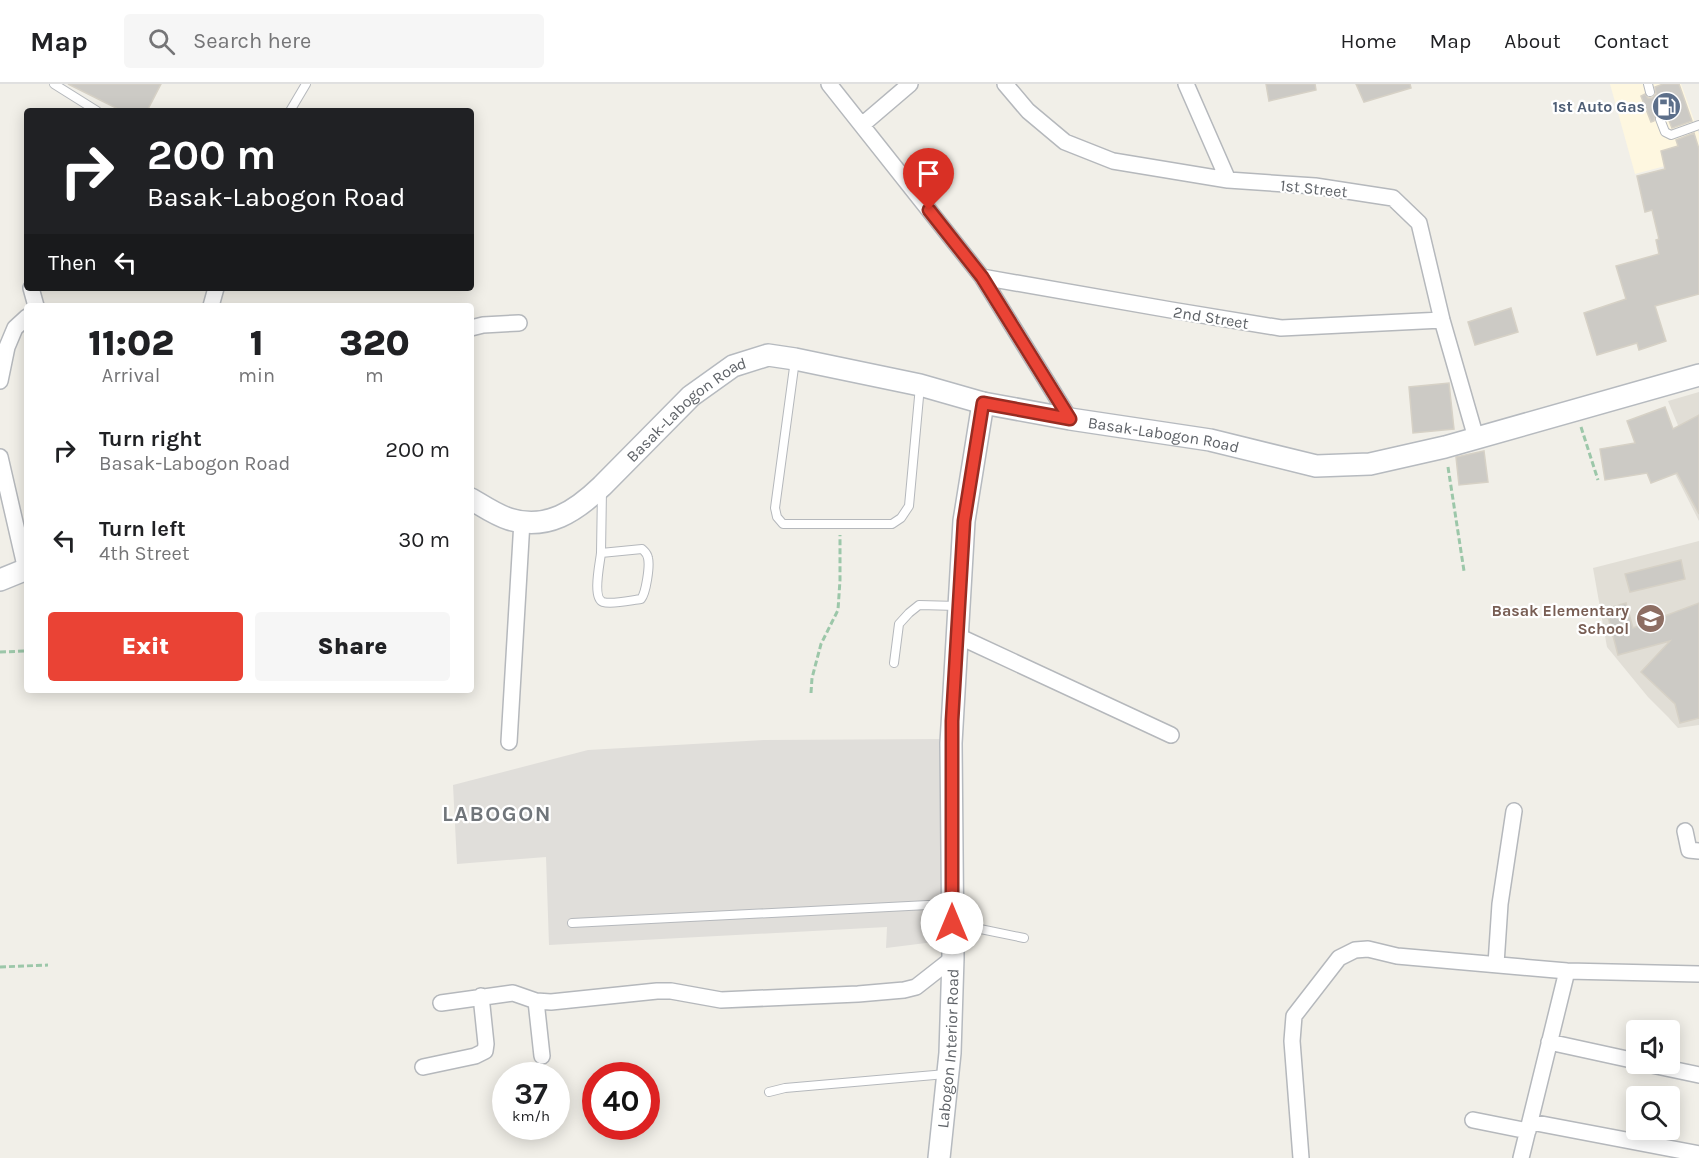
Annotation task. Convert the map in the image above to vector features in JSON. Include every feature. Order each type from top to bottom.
[{"type":"street","points":[[829,84],[982,277],[1070,419]]},
{"type":"street","points":[[862,125],[910,84]]},
{"type":"street","name":"1st Street","points":[[1005,84],[1028,111],[1065,142],[1113,160],[1228,180],[1315,186],[1393,198],[1419,224],[1442,320],[1476,438]]},
{"type":"street","points":[[1186,84],[1228,180]]},
{"type":"street","name":"2nd Street","points":[[982,277],[1281,327],[1442,320]]},
{"type":"street","points":[[0,381],[4,346],[15,328],[24,320]]},
{"type":"street","points":[[474,327],[519,323]]},
{"type":"street","name":"Basak-Labogon Road","points":[[474,501],[509,519],[540,524],[567,513],[602,486],[691,396],[733,366],[768,355],[920,385],[983,403],[1210,440],[1316,466],[1370,464],[1444,447],[1699,375]]},
{"type":"street","name":"Labogon Interior Road","points":[[939,1158],[948,1074],[953,958],[951,743],[964,521],[983,403]]},
{"type":"street","points":[[0,457],[24,560]]},
{"type":"street","points":[[509,742],[522,521]]},
{"type":"street","points":[[0,580],[24,570]]},
{"type":"street","points":[[958,636],[1171,735]]},
{"type":"street","points":[[1496,964],[1500,904],[1514,811]]},
{"type":"street","points":[[1685,831],[1689,850],[1699,851]]},
{"type":"street","points":[[1301,1158],[1301,1134],[1292,1041],[1294,1016],[1339,958],[1355,950],[1368,949],[1397,956],[1567,971],[1699,974]]},
{"type":"street","points":[[441,1003],[513,993],[551,1002],[657,991],[671,991],[721,1000],[904,990],[916,987],[953,958]]},
{"type":"street","points":[[1521,1158],[1567,971]]},
{"type":"street","points":[[423,1066],[475,1056],[485,1051],[481,996]]},
{"type":"street","points":[[536,1000],[542,1056]]},
{"type":"street","points":[[1549,1042],[1626,1059]]},
{"type":"street","points":[[1680,1071],[1699,1075]]},
{"type":"street","points":[[1473,1120],[1699,1154]]},
{"type":"lane","points":[[54,84],[92,108]]},
{"type":"lane","points":[[292,108],[306,84]]},
{"type":"lane","points":[[1660,119],[1665,132],[1671,135],[1699,125]]},
{"type":"lane","points":[[795,359],[775,508],[777,517],[783,524],[892,524],[901,518],[909,506],[920,385]]},
{"type":"lane","points":[[601,553],[642,549],[648,555],[645,593],[641,599],[606,603],[601,601],[598,594],[602,486]]},
{"type":"lane","points":[[894,663],[899,624],[909,613],[919,606],[959,606]]},
{"type":"lane","points":[[572,923],[928,905],[952,914],[965,925],[1024,939]]},
{"type":"lane","points":[[769,1092],[785,1088],[948,1074]]},
{"type":"path","points":[[1576,411],[1598,480]]},
{"type":"path","points":[[1444,447],[1464,571]]},
{"type":"path","points":[[810,693],[821,644],[838,610],[840,524]]},
{"type":"path","points":[[0,652],[24,651]]},
{"type":"path","points":[[0,967],[48,965]]},
{"type":"shaded area","points":[[1610,84],[1681,84],[1699,134],[1699,157],[1635,174]]},
{"type":"shaded area","points":[[1699,392],[1699,521],[1660,444],[1682,435],[1668,401]]},
{"type":"shaded area","name":"Basak Elementary School","points":[[1699,541],[1699,725],[1678,728],[1648,697],[1607,647],[1593,568]]},
{"type":"shaded area","points":[[944,739],[942,941],[886,948],[887,927],[549,945],[546,857],[457,864],[453,785],[588,750],[764,740]]},
{"type":"building","points":[[68,84],[161,84],[149,108],[116,108]]},
{"type":"building","points":[[1266,84],[1315,84],[1316,90],[1269,101]]},
{"type":"building","points":[[1356,84],[1410,84],[1411,88],[1364,102]]},
{"type":"building","name":"1st Auto Gas","points":[[1663,84],[1679,84],[1692,121],[1672,128],[1667,116],[1660,113],[1651,122],[1641,96],[1645,94],[1648,98],[1652,98],[1656,94],[1655,87]]},
{"type":"building","points":[[1694,133],[1699,149],[1699,294],[1655,306],[1666,341],[1639,350],[1637,343],[1597,355],[1584,313],[1626,299],[1616,266],[1659,254],[1656,240],[1659,239],[1652,210],[1645,212],[1637,176],[1665,169],[1661,151],[1678,146],[1676,140]]},
{"type":"building","points":[[1511,308],[1518,332],[1475,345],[1468,322]]},
{"type":"building","points":[[1449,383],[1454,429],[1413,433],[1409,387]]},
{"type":"building","points":[[1665,407],[1673,429],[1699,415],[1699,514],[1677,473],[1651,483],[1647,473],[1605,480],[1600,449],[1635,443],[1627,421]]},
{"type":"building","points":[[1484,451],[1488,482],[1459,485],[1456,457]]},
{"type":"building","points":[[1681,560],[1685,579],[1630,592],[1625,574]]},
{"type":"building","points":[[1626,603],[1633,628],[1699,603],[1699,718],[1680,723],[1675,704],[1641,672],[1670,641],[1618,655],[1606,609]]},
{"type":"place","name":"1st Auto Gas","points":[[1666,106]]},
{"type":"place","name":"Basak Elementary School","points":[[1650,619]]},
{"type":"district","name":"LABOGON","points":[[497,813]]},
{"type":"route","points":[[929,210],[982,277],[1070,419],[983,403],[964,521],[952,721],[952,923]]}]
